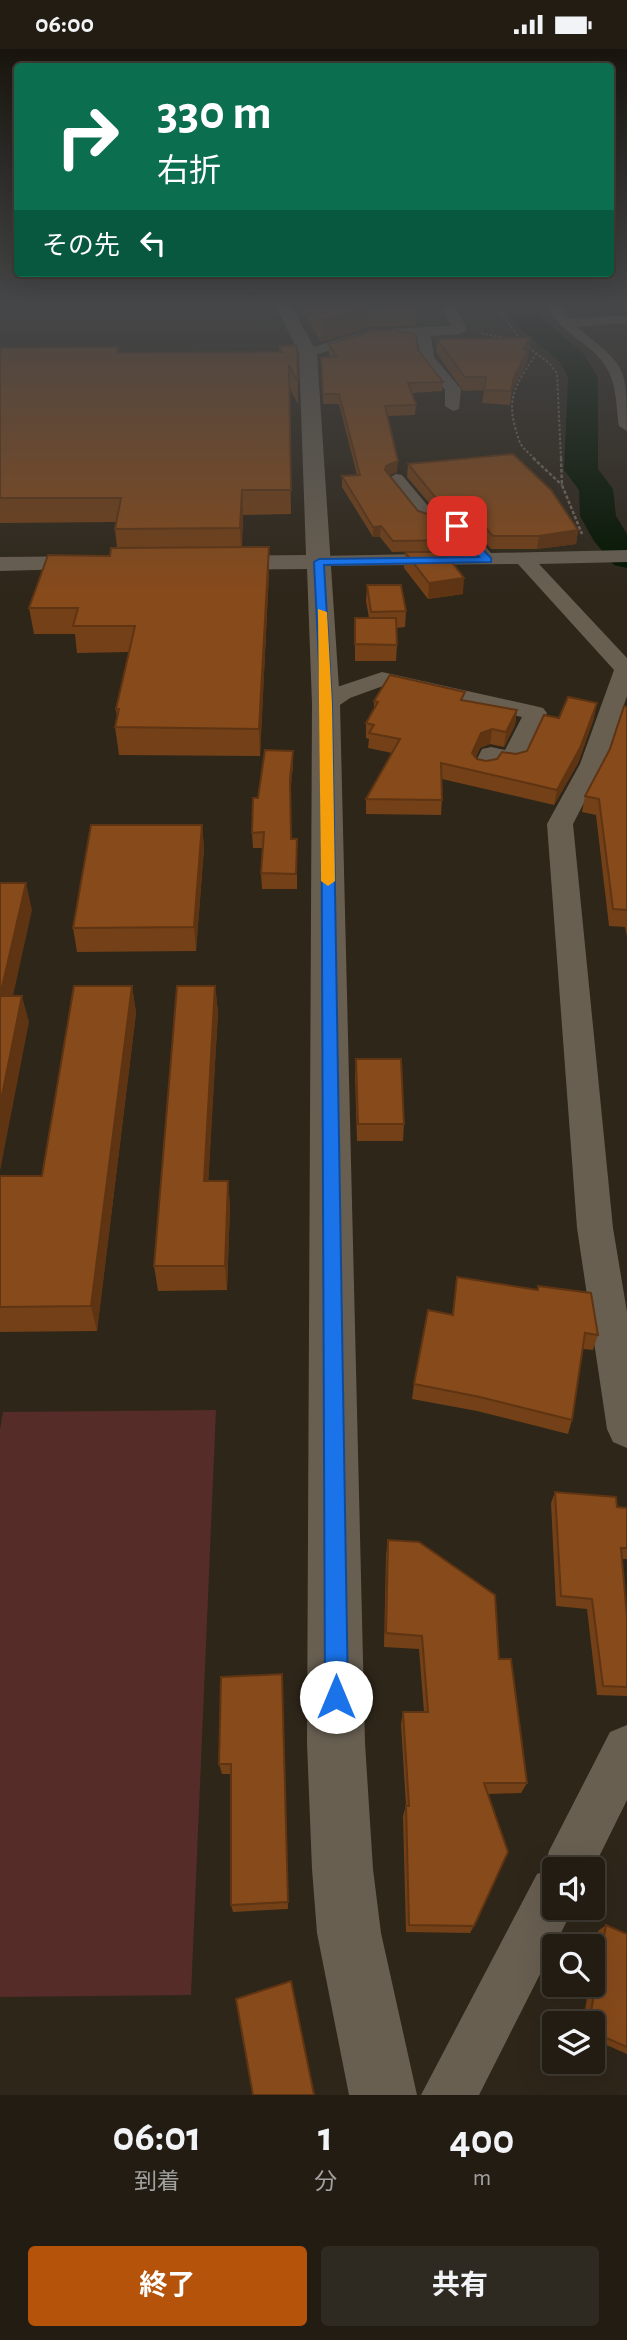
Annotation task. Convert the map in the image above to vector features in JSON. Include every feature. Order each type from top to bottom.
[{"type":"street","points":[[310,400],[326,704],[337,1757],[346,1912],[362,2005],[383,2095]]},
{"type":"street","points":[[453,400],[453,406]]},
{"type":"street","points":[[623,400],[627,426]]},
{"type":"street","points":[[396,479],[426,516],[457,526],[487,560]]},
{"type":"street","points":[[194,563],[609,556]]},
{"type":"street","points":[[523,558],[625,670],[592,764],[560,824],[594,1228],[627,1429]]},
{"type":"street","points":[[0,564],[125,563]]},
{"type":"street","points":[[326,704],[342,693],[382,678],[535,713],[513,760],[491,754],[485,767]]},
{"type":"street","points":[[573,1857],[627,1749]]},
{"type":"street","points":[[449,2095],[542,1917]]},
{"type":"path","points":[[511,400],[511,415],[517,426],[517,442],[562,485],[609,556]]},
{"type":"path","points":[[558,400],[562,485]]},
{"type":"shaded area","points":[[216,1410],[191,1995],[0,1997],[0,1430],[3,1412]]},
{"type":"building","points":[[0,400],[290,400],[291,490],[242,490],[240,528],[115,529],[121,498],[0,498]]},
{"type":"building","points":[[341,400],[414,400],[416,405],[385,406],[398,461],[386,466],[385,470],[418,511],[449,521],[466,540],[393,541],[381,526],[373,527],[342,476],[360,475]]},
{"type":"building","points":[[513,454],[551,490],[578,530],[539,536],[493,536],[466,506],[435,497],[408,464]]},
{"type":"building","points":[[269,547],[259,729],[115,727],[119,709],[116,709],[135,626],[73,626],[78,608],[29,608],[48,555],[110,556],[111,548]]},
{"type":"building","points":[[405,552],[444,552],[464,578],[429,583]]},
{"type":"building","points":[[367,585],[401,585],[406,611],[371,612]]},
{"type":"building","points":[[355,618],[396,618],[397,645],[355,644]]},
{"type":"building","points":[[390,675],[465,692],[461,700],[517,710],[506,732],[492,729],[481,733],[472,753],[477,759],[486,761],[497,759],[502,752],[516,754],[527,751],[544,715],[559,718],[568,697],[597,703],[580,748],[557,790],[441,763],[442,800],[366,799],[400,739],[369,733],[374,725],[366,723],[378,702],[374,701]]},
{"type":"building","points":[[624,706],[627,707],[627,910],[613,909],[599,799],[585,796],[610,749]]},
{"type":"building","points":[[265,750],[293,751],[290,779],[291,839],[297,839],[296,874],[261,873],[264,832],[252,833],[253,798],[258,798]]},
{"type":"building","points":[[91,825],[202,825],[194,927],[73,928]]},
{"type":"building","points":[[0,883],[26,883],[0,996]]},
{"type":"building","points":[[74,986],[132,986],[91,1306],[0,1307],[0,1176],[42,1176]]},
{"type":"building","points":[[177,986],[215,986],[204,1181],[228,1181],[225,1266],[154,1266]]},
{"type":"building","points":[[0,996],[22,996],[0,1105]]},
{"type":"building","points":[[356,1059],[401,1059],[404,1124],[358,1124]]},
{"type":"building","points":[[457,1277],[538,1290],[538,1286],[591,1293],[598,1335],[585,1333],[572,1420],[414,1384],[428,1310],[453,1315]]},
{"type":"building","points":[[555,1492],[616,1497],[617,1507],[627,1508],[627,1548],[621,1548],[627,1617],[627,1687],[603,1686],[592,1599],[561,1596]]},
{"type":"building","points":[[388,1540],[419,1542],[495,1595],[499,1659],[511,1659],[527,1783],[484,1783],[508,1852],[474,1926],[409,1925],[406,1806],[409,1806],[403,1712],[428,1712],[422,1636],[386,1633]]},
{"type":"building","points":[[282,1674],[288,1902],[231,1905],[231,1764],[219,1764],[221,1677]]},
{"type":"building","points":[[606,1925],[627,1934],[627,2047],[605,2037],[605,2011],[591,2011],[594,1997],[605,1997]]},
{"type":"building","points":[[291,1981],[314,2095],[253,2095],[236,1999]]},
{"type":"waterway","points":[[583,400],[581,470],[596,489],[598,516],[613,541],[627,557]]},
{"type":"slow traffic","points":[[322,612],[328,881]]},
{"type":"route","points":[[336,1697],[326,704],[319,562],[487,560],[457,526]]}]
